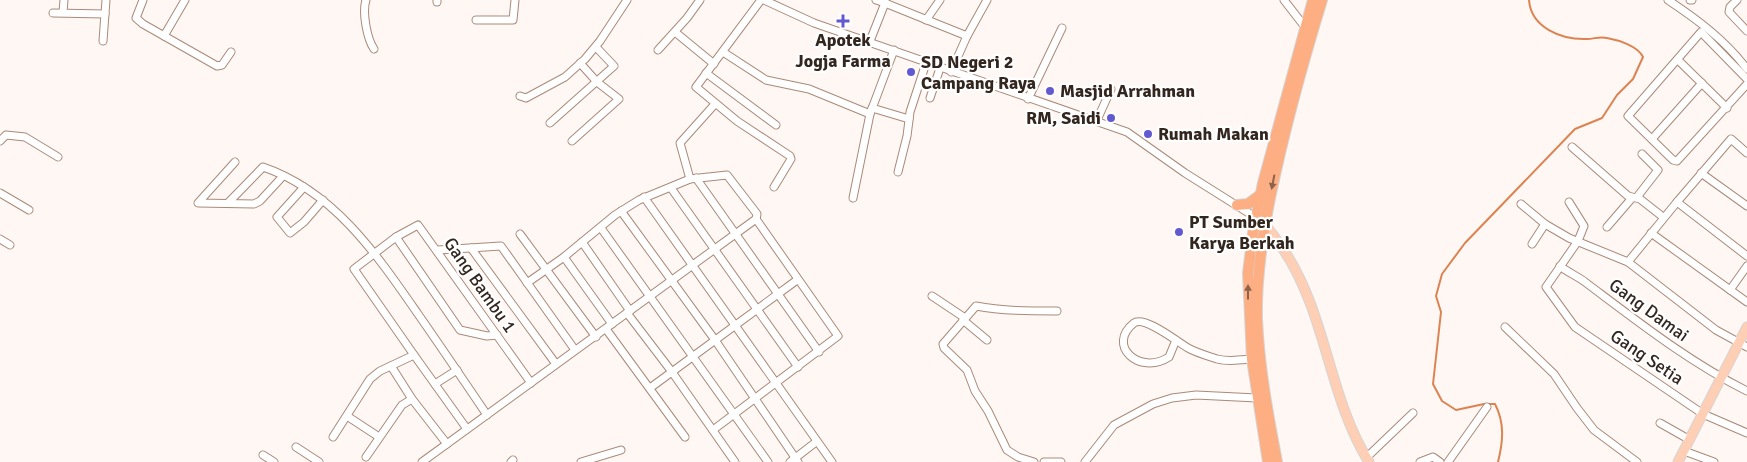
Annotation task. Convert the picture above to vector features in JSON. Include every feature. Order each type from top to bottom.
[{"type":"highway","points":[[1277,462],[1259,350],[1251,247],[1260,195],[1314,0]]},
{"type":"highway","points":[[1268,462],[1252,359],[1253,274],[1262,248],[1284,134],[1322,0]]},
{"type":"highway","points":[[1236,205],[1248,204],[1260,195]]},
{"type":"main road","points":[[1256,217],[1265,225],[1289,258],[1298,276],[1321,334],[1345,413],[1368,460]]},
{"type":"main road","points":[[1678,462],[1721,378],[1743,345],[1747,327]]},
{"type":"street","points":[[64,0],[64,12]]},
{"type":"street","points":[[103,41],[106,0]]},
{"type":"street","points":[[143,0],[136,18],[164,36],[217,66],[222,65],[231,52]]},
{"type":"street","points":[[164,36],[185,0]]},
{"type":"street","points":[[366,0],[364,16],[370,44],[374,50]]},
{"type":"street","points":[[476,20],[513,20],[515,0]]},
{"type":"street","points":[[520,96],[526,98],[557,82],[580,63],[596,47],[627,0]]},
{"type":"street","points":[[658,50],[700,0]]},
{"type":"street","points":[[774,187],[791,159],[790,156],[716,104],[696,87],[762,0],[814,23],[870,41],[1028,99],[1097,120],[1134,136],[1186,173],[1256,217]]},
{"type":"street","points":[[876,0],[966,36]]},
{"type":"street","points":[[926,20],[940,0]]},
{"type":"street","points":[[951,72],[966,36],[987,0]]},
{"type":"street","points":[[1284,0],[1305,27]]},
{"type":"street","points":[[1668,0],[1707,27],[1735,52],[1747,69]]},
{"type":"street","points":[[1737,0],[1729,11],[1747,30]]},
{"type":"street","points":[[870,41],[885,2]]},
{"type":"street","points":[[53,13],[105,14]]},
{"type":"street","points":[[1028,99],[1062,28]]},
{"type":"street","points":[[674,32],[714,64]]},
{"type":"street","points":[[1747,79],[1701,32],[1628,114],[1628,117],[1677,161],[1747,84]]},
{"type":"street","points":[[550,124],[614,66],[596,47]]},
{"type":"street","points":[[853,198],[871,111],[894,50]]},
{"type":"street","points":[[723,52],[766,80],[809,89],[871,111],[909,119]]},
{"type":"street","points":[[1678,60],[1726,108]]},
{"type":"street","points":[[572,141],[619,99],[597,82],[580,63]]},
{"type":"street","points":[[898,172],[909,119],[926,63]]},
{"type":"street","points":[[930,98],[940,68]]},
{"type":"street","points":[[706,74],[776,126]]},
{"type":"street","points":[[1652,139],[1702,83]]},
{"type":"street","points":[[1097,120],[1111,89]]},
{"type":"street","points":[[716,104],[680,143],[693,178],[736,232],[819,352]]},
{"type":"street","points":[[0,141],[6,135],[25,137],[58,156]]},
{"type":"street","points":[[1628,262],[1650,233],[1731,138],[1747,153]]},
{"type":"street","points":[[1572,147],[1634,198],[1663,218]]},
{"type":"street","points":[[1607,226],[1658,170],[1642,154]]},
{"type":"street","points":[[235,162],[198,203],[257,203],[283,176]]},
{"type":"street","points":[[228,203],[262,168],[304,187],[323,200],[376,252],[486,415]]},
{"type":"street","points":[[1701,173],[1747,206]]},
{"type":"street","points":[[527,284],[621,211],[644,197],[693,178],[720,174],[730,176],[757,214],[756,219],[797,280],[838,334],[819,352],[713,430]]},
{"type":"street","points":[[304,187],[278,217],[290,233],[304,222],[323,200]]},
{"type":"street","points":[[671,188],[798,367]]},
{"type":"street","points":[[0,193],[29,210]]},
{"type":"street","points":[[644,197],[736,324],[816,442],[832,462]]},
{"type":"street","points":[[1560,266],[1578,241],[1584,224],[1569,202]]},
{"type":"street","points":[[1677,202],[1747,256]]},
{"type":"street","points":[[1522,204],[1545,224],[1578,241],[1628,262],[1716,330],[1743,345]]},
{"type":"street","points":[[621,211],[715,340],[795,461],[816,442]]},
{"type":"street","points":[[422,462],[756,219]]},
{"type":"street","points":[[1532,244],[1545,224]]},
{"type":"street","name":"Gang Bambu 1","points":[[396,237],[418,225],[438,250],[531,383]]},
{"type":"street","points":[[601,228],[768,462]]},
{"type":"street","points":[[1650,233],[1747,302]]},
{"type":"street","points":[[520,234],[596,337]]},
{"type":"street","points":[[467,429],[355,270],[356,266],[396,237],[460,330],[488,336],[497,335]]},
{"type":"street","points":[[0,238],[10,245]]},
{"type":"street","points":[[582,242],[628,312],[735,462]]},
{"type":"street","points":[[438,250],[501,246],[575,350]]},
{"type":"street","points":[[471,248],[556,364]]},
{"type":"street","points":[[564,257],[684,437]]},
{"type":"street","name":"Gang Setia","points":[[1560,266],[1546,287],[1575,327],[1703,414],[1747,433]]},
{"type":"street","name":"Gang Damai","points":[[1560,266],[1578,279],[1583,280],[1600,294],[1721,378],[1747,390]]},
{"type":"street","points":[[1730,290],[1747,266]]},
{"type":"street","points":[[650,388],[797,280]]},
{"type":"street","points":[[932,296],[964,319],[987,340]]},
{"type":"street","points":[[1034,462],[1018,457],[1007,450],[988,411],[975,391],[967,370],[944,348],[944,342],[976,306],[998,311],[1057,311]]},
{"type":"street","points":[[1176,340],[1169,357],[1151,364],[1141,363],[1127,353],[1123,343],[1124,337],[1134,322],[1139,321],[1156,327],[1176,340],[1191,350],[1220,360],[1252,359]]},
{"type":"street","points":[[1505,327],[1554,374],[1594,430],[1637,462]]},
{"type":"street","points":[[333,438],[370,379],[414,355]]},
{"type":"street","points":[[391,366],[412,400],[447,444]]},
{"type":"street","points":[[435,384],[457,370]]},
{"type":"street","points":[[1085,462],[1114,425],[1153,404],[1172,398],[1196,395],[1257,398]]},
{"type":"street","points":[[366,457],[402,405],[412,400]]},
{"type":"street","points":[[1448,462],[1487,407]]},
{"type":"street","points":[[1368,460],[1412,414]]},
{"type":"street","points":[[347,416],[380,437]]},
{"type":"street","points":[[1660,423],[1690,440]]},
{"type":"street","points":[[296,447],[319,462]]},
{"type":"street","points":[[580,462],[621,450]]},
{"type":"street","points":[[1684,452],[1714,462]]},
{"type":"street","points":[[263,455],[274,462]]},
{"type":"street","points":[[1420,462],[1433,457],[1440,462]]},
{"type":"street","points":[[1044,462],[1061,462]]},
{"type":"waterway","points":[[1498,462],[1502,425],[1495,404],[1484,404],[1456,410],[1442,401],[1433,384],[1441,312],[1436,296],[1442,274],[1465,243],[1575,129],[1602,118],[1617,95],[1633,79],[1643,57],[1637,50],[1617,40],[1602,37],[1577,39],[1549,30],[1535,18],[1529,0]]},
{"type":"place","name":"Apotek Jogja Farma","points":[[843,21]]},
{"type":"place","name":"SD Negeri 2 Campang Raya","points":[[911,72]]},
{"type":"place","name":"Masjid Arrahman","points":[[1050,91]]},
{"type":"place","name":"RM, Saidi","points":[[1111,118]]},
{"type":"place","name":"Rumah Makan","points":[[1148,134]]},
{"type":"place","name":"PT Sumber Karya Berkah","points":[[1179,232]]}]
